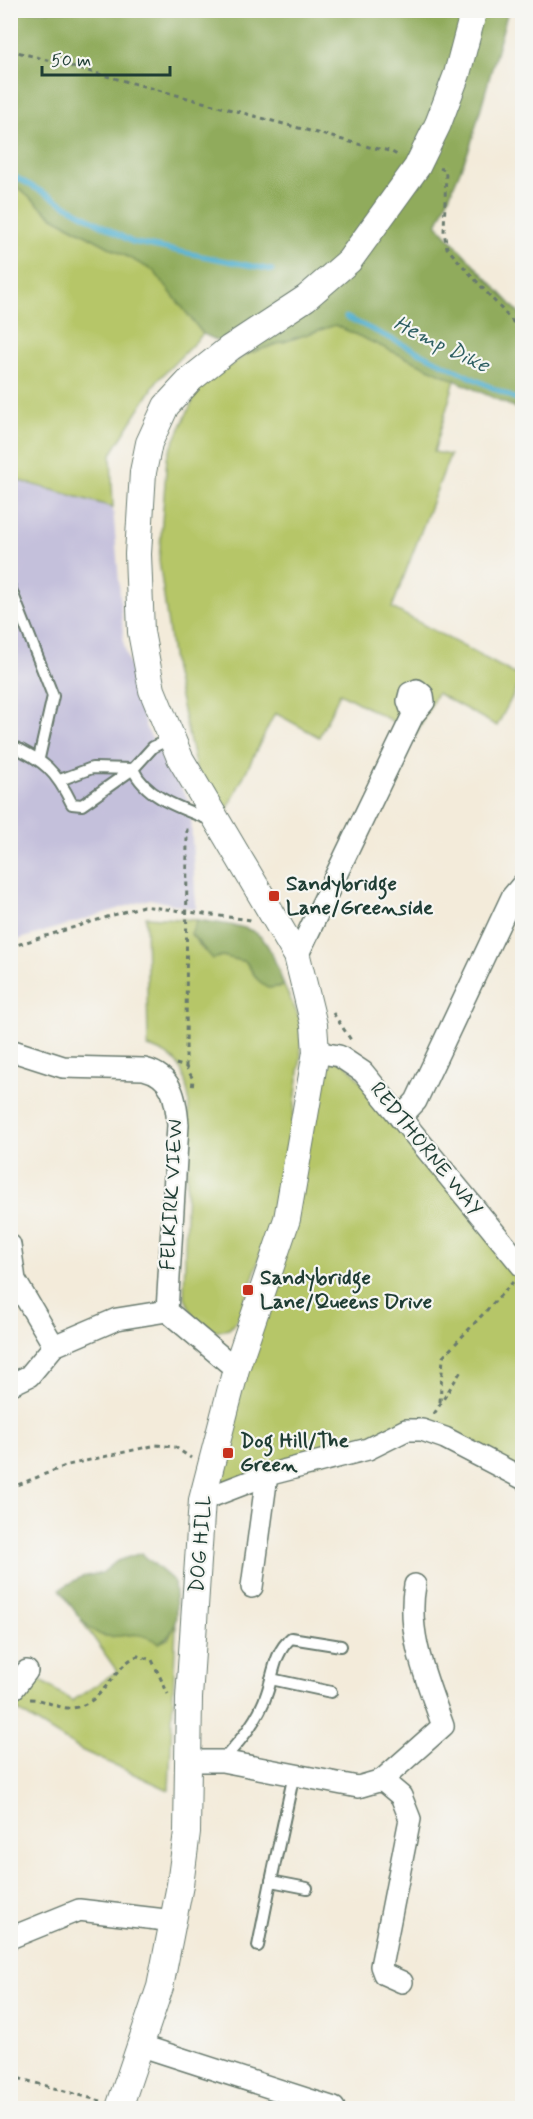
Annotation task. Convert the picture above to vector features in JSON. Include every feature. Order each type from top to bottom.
[{"type":"street","name":"DOG HILL","points":[[119,2107],[160,1987],[174,1921],[187,1832],[189,1698],[202,1500],[236,1369],[287,1219],[316,1052],[314,1025],[297,956],[217,823],[170,739],[152,690],[141,632],[139,515],[142,472],[149,443],[166,406],[191,379],[230,348],[306,298],[349,261],[420,161],[457,74],[474,10]]},
{"type":"street","points":[[297,956],[413,715]]},
{"type":"street","points":[[400,1119],[416,1101],[512,897],[522,885]]},
{"type":"street","name":"FELKIRK VIEW","points":[[10,1050],[63,1066],[144,1069],[156,1072],[167,1080],[176,1099],[178,1125],[166,1311]]},
{"type":"street","name":"REDTHORNE WAY","points":[[316,1052],[339,1056],[353,1064],[379,1090],[518,1273]]},
{"type":"street","points":[[10,1245],[15,1280],[54,1346]]},
{"type":"street","points":[[10,1385],[29,1376],[54,1346],[117,1319],[166,1311],[236,1369]]},
{"type":"street","points":[[202,1500],[267,1475],[368,1449],[406,1430],[424,1431],[445,1438],[522,1478]]},
{"type":"street","points":[[252,1587],[267,1475]]},
{"type":"street","points":[[187,1761],[222,1761],[358,1787],[382,1780],[442,1726],[416,1641],[411,1609],[415,1585]]},
{"type":"street","points":[[14,1692],[27,1671]]},
{"type":"street","points":[[382,1780],[401,1796],[410,1819],[381,1966],[384,1974],[402,1982]]},
{"type":"street","points":[[10,1938],[79,1910],[174,1921]]},
{"type":"street","points":[[139,2045],[334,2109]]},
{"type":"lane","points":[[10,587],[53,696],[39,758]]},
{"type":"lane","points":[[10,745],[39,758],[60,780],[72,804],[81,805],[133,769],[153,747],[170,739]]},
{"type":"lane","points":[[60,780],[92,768],[133,769]]},
{"type":"lane","points":[[133,769],[140,784],[187,811],[217,823]]},
{"type":"lane","points":[[222,1761],[242,1738],[254,1719],[267,1694],[282,1646],[291,1638],[340,1646]]},
{"type":"lane","points":[[271,1679],[331,1692]]},
{"type":"lane","points":[[258,1947],[294,1774]]},
{"type":"lane","points":[[271,1881],[307,1888]]},
{"type":"path","points":[[10,50],[390,151],[446,171],[444,232],[447,248],[522,332]]},
{"type":"path","points":[[186,1066],[187,811]]},
{"type":"path","points":[[10,947],[143,906],[277,924]]},
{"type":"path","points":[[327,1004],[351,1042]]},
{"type":"path","points":[[440,1402],[443,1357],[518,1273]]},
{"type":"path","points":[[424,1431],[461,1371]]},
{"type":"path","points":[[10,1488],[68,1465],[156,1445],[175,1447],[211,1469]]},
{"type":"path","points":[[14,1692],[72,1708],[80,1706],[110,1685],[123,1665],[138,1656],[152,1660],[169,1695],[189,1698]]},
{"type":"path","points":[[10,2076],[119,2107]]},
{"type":"shaded area","points":[[16,480],[113,507],[124,645],[146,728],[190,803],[196,909],[150,899],[11,942],[10,483]]},
{"type":"green space","points":[[10,11],[508,11],[470,147],[437,225],[522,316],[522,411],[335,325],[247,354],[203,334],[154,271],[53,217],[11,182]]},
{"type":"green space","points":[[11,182],[53,217],[154,271],[203,334],[157,381],[111,454],[113,507],[17,480],[11,483]]},
{"type":"green space","points":[[335,325],[455,380],[434,452],[450,455],[392,608],[522,678],[497,726],[437,693],[416,734],[340,693],[319,737],[275,713],[222,820],[197,774],[174,670],[159,560],[167,457],[199,387],[247,354]]},
{"type":"green space","points":[[146,917],[197,920],[191,934],[204,951],[246,962],[257,979],[268,988],[284,986],[300,1019],[301,1056],[292,1125],[271,1221],[241,1315],[229,1329],[214,1332],[195,1321],[184,1295],[189,1099],[185,1079],[178,1065],[167,1055],[148,1047]]},
{"type":"green space","points":[[197,920],[234,926],[256,933],[264,940],[270,951],[284,986],[268,988],[257,979],[246,962],[222,956],[213,959],[191,934]]},
{"type":"green space","points":[[316,1052],[339,1056],[522,1266],[522,1478],[422,1430],[202,1500]]},
{"type":"green space","points":[[141,1553],[174,1581],[175,1624],[167,1638],[159,1643],[136,1635],[114,1637],[98,1634],[79,1617],[60,1589],[81,1577],[102,1573],[117,1561]]},
{"type":"green space","points":[[81,1620],[103,1636],[142,1633],[159,1643],[168,1639],[176,1625],[169,1790],[81,1750],[15,1709],[37,1678],[72,1701],[117,1671]]},
{"type":"waterway","points":[[10,174],[132,242],[272,270]]},
{"type":"waterway","name":"Hemp Dike","points":[[346,317],[522,402]]},
{"type":"place","name":"Sandybridge Lane/Greenside","points":[[274,896]]},
{"type":"place","name":"Sandybridge Lane/Queens Drive","points":[[248,1290]]},
{"type":"place","name":"Dog Hill/The Green","points":[[228,1453]]}]
